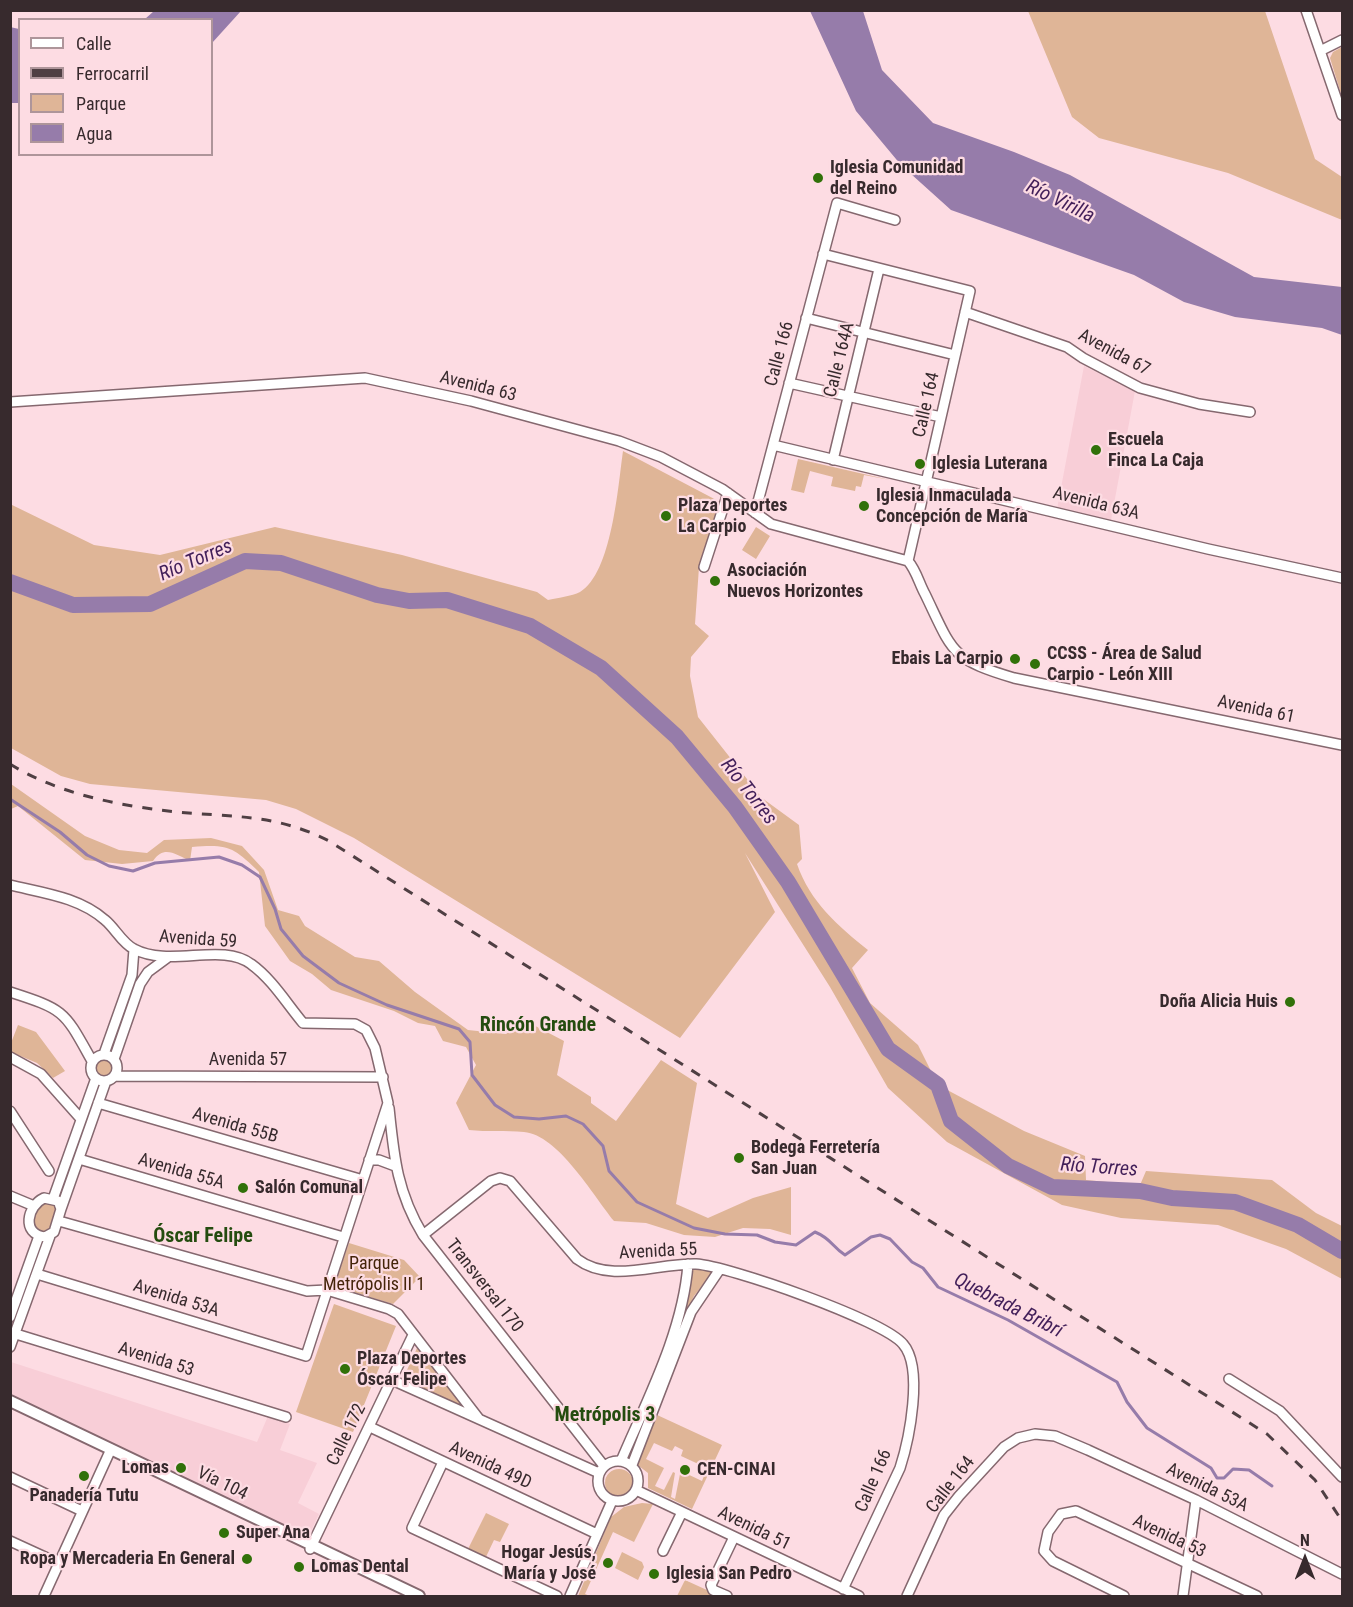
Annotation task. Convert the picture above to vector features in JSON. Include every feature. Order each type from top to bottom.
[{"type":"main road","name":"Vía 104","points":[[10,1401],[311,1547],[419,1596]]},
{"type":"main road","name":"Vía 104","points":[[10,1406],[110,1451]]},
{"type":"main road","name":"Vía 104","points":[[311,1547],[408,1596]]},
{"type":"street","points":[[1306,10],[1342,115]]},
{"type":"street","points":[[1320,51],[1342,40]]},
{"type":"street","name":"Calle 166","points":[[755,513],[837,202],[895,220]]},
{"type":"street","points":[[823,254],[879,269]]},
{"type":"street","name":"Calle 164","points":[[879,269],[970,291],[908,561]]},
{"type":"street","name":"Calle 164A","points":[[833,460],[879,269]]},
{"type":"street","name":"Avenida 67","points":[[965,312],[1067,347],[1140,388],[1199,404],[1250,412]]},
{"type":"street","points":[[806,318],[956,355]]},
{"type":"street","name":"Avenida 63","points":[[10,402],[365,378],[471,401],[619,441],[661,457],[728,494],[771,524],[908,561]]},
{"type":"street","points":[[789,383],[941,417]]},
{"type":"street","name":"Avenida 63A","points":[[773,445],[1342,578]]},
{"type":"street","points":[[704,567],[728,494]]},
{"type":"street","name":"Avenida 61","points":[[908,561],[949,644],[959,656],[987,670],[1014,678],[1342,745]]},
{"type":"street","name":"Avenida 59","points":[[10,885],[59,896],[82,905],[105,920],[134,949],[167,958],[226,956],[250,963],[303,1023],[355,1024],[366,1030]]},
{"type":"street","points":[[92,1061],[104,1054],[132,975],[134,949]]},
{"type":"street","points":[[10,1347],[50,1236],[59,1221],[98,1103],[117,1068],[114,1059],[140,984],[154,967],[167,958]]},
{"type":"street","points":[[134,960],[154,967]]},
{"type":"street","points":[[10,992],[45,1004],[61,1013],[72,1025],[92,1061],[91,1070],[96,1078]]},
{"type":"street","name":"Transversal 170","points":[[366,1030],[375,1048],[383,1077],[395,1166],[408,1210],[423,1235],[602,1469]]},
{"type":"street","points":[[104,1054],[114,1059]]},
{"type":"street","points":[[10,1058],[41,1074],[81,1119]]},
{"type":"street","name":"Avenida 57","points":[[110,1078],[383,1077]]},
{"type":"street","points":[[96,1078],[110,1078]]},
{"type":"street","points":[[53,1199],[96,1078]]},
{"type":"street","name":"Avenida 55B","points":[[98,1103],[363,1180]]},
{"type":"street","points":[[327,1290],[388,1103]]},
{"type":"street","points":[[10,1111],[49,1171]]},
{"type":"street","name":"Avenida 55A","points":[[79,1158],[343,1237]]},
{"type":"street","points":[[369,1161],[395,1166]]},
{"type":"street","name":"Avenida 55","points":[[423,1235],[491,1181],[500,1178],[510,1181],[577,1259],[587,1267],[604,1272],[688,1264],[720,1269],[799,1294],[864,1319],[904,1344]]},
{"type":"street","points":[[10,1196],[34,1206]]},
{"type":"street","points":[[50,1236],[39,1236],[29,1227],[29,1218],[34,1206],[44,1198],[58,1201],[62,1209]]},
{"type":"street","points":[[59,1221],[307,1291],[327,1290],[389,1309],[398,1314],[479,1419]]},
{"type":"street","points":[[10,1317],[39,1236]]},
{"type":"street","points":[[621,1461],[676,1322],[687,1284],[688,1264]]},
{"type":"street","points":[[602,1469],[597,1484],[601,1492],[612,1501],[627,1499],[636,1490],[638,1479],[632,1465],[691,1312],[720,1269]]},
{"type":"street","name":"Avenida 53A","points":[[37,1274],[306,1356],[327,1290]]},
{"type":"street","name":"Avenida 53","points":[[16,1334],[286,1417]]},
{"type":"street","name":"Calle 172","points":[[311,1547],[413,1335]]},
{"type":"street","name":"Calle 166","points":[[843,1590],[900,1468],[907,1447],[913,1378],[904,1344]]},
{"type":"street","points":[[1229,1379],[1280,1412],[1342,1477]]},
{"type":"street","points":[[392,1380],[479,1419],[602,1469],[621,1461],[632,1465]]},
{"type":"street","name":"Avenida 49D","points":[[370,1427],[597,1534]]},
{"type":"street","name":"Calle 164","points":[[908,1596],[944,1515],[967,1487],[1004,1447],[1018,1438],[1035,1434],[1055,1436]]},
{"type":"street","name":"Avenida 53A","points":[[1055,1436],[1196,1500],[1342,1574]]},
{"type":"street","points":[[44,1596],[110,1451]]},
{"type":"street","points":[[443,1462],[412,1528],[557,1596]]},
{"type":"street","points":[[10,1477],[82,1511]]},
{"type":"street","name":"Avenida 51","points":[[636,1490],[859,1596]]},
{"type":"street","points":[[1183,1596],[1196,1500]]},
{"type":"street","points":[[570,1596],[612,1501]]},
{"type":"street","name":"Avenida 53","points":[[1124,1596],[1053,1561],[1044,1551],[1045,1539],[1053,1522],[1067,1510],[1076,1511],[1257,1596]]},
{"type":"street","points":[[663,1551],[682,1512]]},
{"type":"street","points":[[727,1596],[713,1590],[711,1585],[734,1538]]},
{"type":"street","points":[[10,1541],[58,1563]]},
{"type":"shaded area","name":"Escuela Finca La Caja","points":[[1084,366],[1135,391],[1111,520],[1057,509]]},
{"type":"shaded area","points":[[11,1362],[257,1442],[268,1416],[290,1424],[280,1450],[317,1463],[298,1503],[319,1514],[307,1540],[11,1394]]},
{"type":"green space","points":[[1028,11],[1265,11],[1315,159],[1342,177],[1342,220],[1228,173],[1099,138],[1072,117]]},
{"type":"green space","points":[[1342,47],[1342,97],[1330,58],[1333,52]]},
{"type":"green space","points":[[623,451],[722,503],[699,567],[695,624],[709,636],[691,657],[690,676],[698,717],[762,798],[799,825],[802,859],[797,864],[809,890],[826,912],[868,950],[852,968],[870,1003],[918,1045],[938,1085],[1024,1131],[1085,1156],[1086,1180],[1140,1185],[1146,1171],[1272,1180],[1316,1213],[1342,1226],[1342,1279],[1286,1249],[1218,1225],[1121,1218],[1062,1205],[947,1142],[888,1088],[830,987],[745,853],[775,912],[680,1038],[354,838],[296,809],[266,800],[90,784],[61,776],[11,748],[10,504],[94,545],[160,555],[275,527],[402,555],[537,592],[548,600],[580,592],[591,582],[600,567],[612,528]]},
{"type":"green space","points":[[798,459],[890,480],[864,475],[861,487],[856,486],[855,491],[831,486],[833,477],[810,471],[804,493],[791,490]]},
{"type":"green space","points":[[756,527],[770,536],[756,559],[742,550]]},
{"type":"green space","points":[[11,784],[85,836],[119,850],[147,853],[164,840],[211,838],[242,846],[264,870],[278,910],[299,916],[305,926],[355,957],[379,961],[415,992],[468,1030],[506,1034],[524,1020],[564,1041],[557,1075],[591,1097],[591,1103],[616,1121],[661,1060],[697,1083],[676,1204],[708,1218],[753,1198],[791,1187],[791,1235],[770,1229],[743,1228],[715,1237],[684,1235],[646,1223],[614,1221],[574,1168],[562,1155],[537,1136],[524,1132],[469,1130],[456,1103],[476,1065],[466,1047],[443,1041],[435,1026],[418,1023],[394,1011],[331,990],[312,974],[290,961],[265,926],[259,872],[243,857],[223,847],[204,846],[192,847],[190,861],[170,852],[161,853],[153,861],[122,864],[85,860],[18,806],[11,809]]},
{"type":"green space","points":[[18,1025],[36,1032],[65,1071],[53,1078],[37,1063],[11,1052],[11,1043]]},
{"type":"green space","points":[[104,1057],[114,1064],[115,1068],[108,1078],[104,1079],[94,1072],[93,1068],[100,1058]]},
{"type":"green space","points":[[50,1201],[59,1208],[54,1229],[40,1234],[33,1226],[33,1214],[42,1203]]},
{"type":"green space","name":"Parque Metrópolis II 1","points":[[349,1243],[404,1260],[420,1277],[393,1304],[343,1289],[337,1277]]},
{"type":"green space","points":[[690,1267],[714,1271],[694,1296],[683,1321],[680,1320]]},
{"type":"green space","name":"Plaza Deportes Óscar Felipe","points":[[334,1304],[396,1326],[353,1432],[296,1412]]},
{"type":"green space","points":[[417,1348],[469,1412],[402,1381]]},
{"type":"green space","points":[[655,1414],[722,1445],[692,1509],[648,1488],[648,1473],[635,1463]],"holes":[[[654,1443],[672,1451],[675,1446],[683,1450],[681,1456],[707,1468],[702,1481],[683,1472],[680,1474],[675,1499],[671,1497],[675,1473],[673,1472],[664,1490],[655,1486],[664,1468],[646,1459]]]},
{"type":"green space","points":[[619,1469],[629,1473],[633,1483],[629,1493],[619,1497],[609,1493],[605,1483],[609,1473]]},
{"type":"green space","points":[[642,1503],[653,1504],[634,1542],[613,1532],[585,1594],[590,1596],[578,1596],[611,1517],[624,1507]]},
{"type":"green space","points":[[486,1513],[509,1524],[500,1542],[494,1540],[485,1559],[467,1551]]},
{"type":"green space","points":[[622,1552],[642,1562],[644,1567],[638,1580],[615,1568]]},
{"type":"green space","points":[[685,1580],[720,1596],[677,1596]]},
{"type":"water","points":[[154,10],[241,11],[213,42],[213,18],[146,18]]},
{"type":"water","name":"Río Virilla","points":[[810,11],[863,11],[882,70],[933,123],[1070,175],[1254,277],[1342,287],[1342,335],[1322,328],[1235,317],[1184,302],[1134,275],[951,210],[901,165],[856,111]]},
{"type":"water","points":[[10,27],[18,29],[18,103],[11,103]]},
{"type":"waterway","name":"Río Torres","points":[[10,582],[73,605],[150,604],[245,561],[281,563],[377,595],[409,601],[447,600],[530,626],[601,668],[677,737],[735,807],[788,882],[888,1049],[938,1085],[951,1121],[1008,1166],[1052,1187],[1140,1191],[1172,1198],[1235,1202],[1298,1225],[1342,1251]]},
{"type":"waterway","name":"Quebrada Bribrí","points":[[10,799],[60,832],[87,855],[109,866],[133,871],[155,863],[219,857],[242,865],[260,877],[275,909],[281,929],[303,956],[339,983],[387,1005],[459,1029],[470,1042],[472,1075],[495,1105],[514,1117],[539,1119],[566,1116],[583,1124],[603,1146],[609,1171],[637,1202],[694,1228],[725,1234],[757,1235],[775,1242],[796,1245],[815,1232],[825,1237],[845,1255],[871,1237],[880,1235],[890,1239],[912,1262],[923,1268],[938,1287],[1008,1320],[1117,1382],[1127,1402],[1147,1428],[1211,1468],[1217,1478],[1224,1478],[1233,1469],[1249,1470],[1272,1486]]},
{"type":"railway","points":[[10,764],[47,783],[107,801],[168,811],[269,821],[288,825],[329,841],[1267,1434],[1315,1480],[1342,1521]]},
{"type":"place","name":"Iglesia Comunidad del Reino","points":[[818,178]]},
{"type":"place","name":"Escuela Finca La Caja","points":[[1096,450]]},
{"type":"place","name":"Iglesia Luterana","points":[[920,464]]},
{"type":"place","name":"Iglesia Inmaculada Concepción de María","points":[[864,506]]},
{"type":"place","name":"Plaza Deportes La Carpio","points":[[666,516]]},
{"type":"place","name":"Asociación Nuevos Horizontes","points":[[715,581]]},
{"type":"place","name":"Ebais La Carpio","points":[[1015,659]]},
{"type":"place","name":"CCSS - Área de Salud Carpio - León XIII","points":[[1035,664]]},
{"type":"place","name":"Doña Alicia Huis","points":[[1290,1002]]},
{"type":"place","name":"Bodega Ferretería San Juan","points":[[739,1158]]},
{"type":"place","name":"Salón Comunal","points":[[243,1188]]},
{"type":"place","name":"Plaza Deportes Óscar Felipe","points":[[345,1369]]},
{"type":"place","name":"Lomas","points":[[181,1468]]},
{"type":"place","name":"CEN-CINAI","points":[[685,1470]]},
{"type":"place","name":"Panadería Tutu","points":[[84,1476]]},
{"type":"place","name":"Super Ana","points":[[224,1533]]},
{"type":"place","name":"Ropa y Mercaderia En General","points":[[247,1559]]},
{"type":"place","name":"Hogar Jesús, María y José","points":[[608,1563]]},
{"type":"place","name":"Lomas Dental","points":[[299,1567]]},
{"type":"place","name":"Iglesia San Pedro","points":[[654,1574]]},
{"type":"district","name":"Rincón Grande","points":[[538,1026]]},
{"type":"district","name":"Óscar Felipe","points":[[203,1237]]},
{"type":"district","name":"Metrópolis 3","points":[[605,1416]]}]
